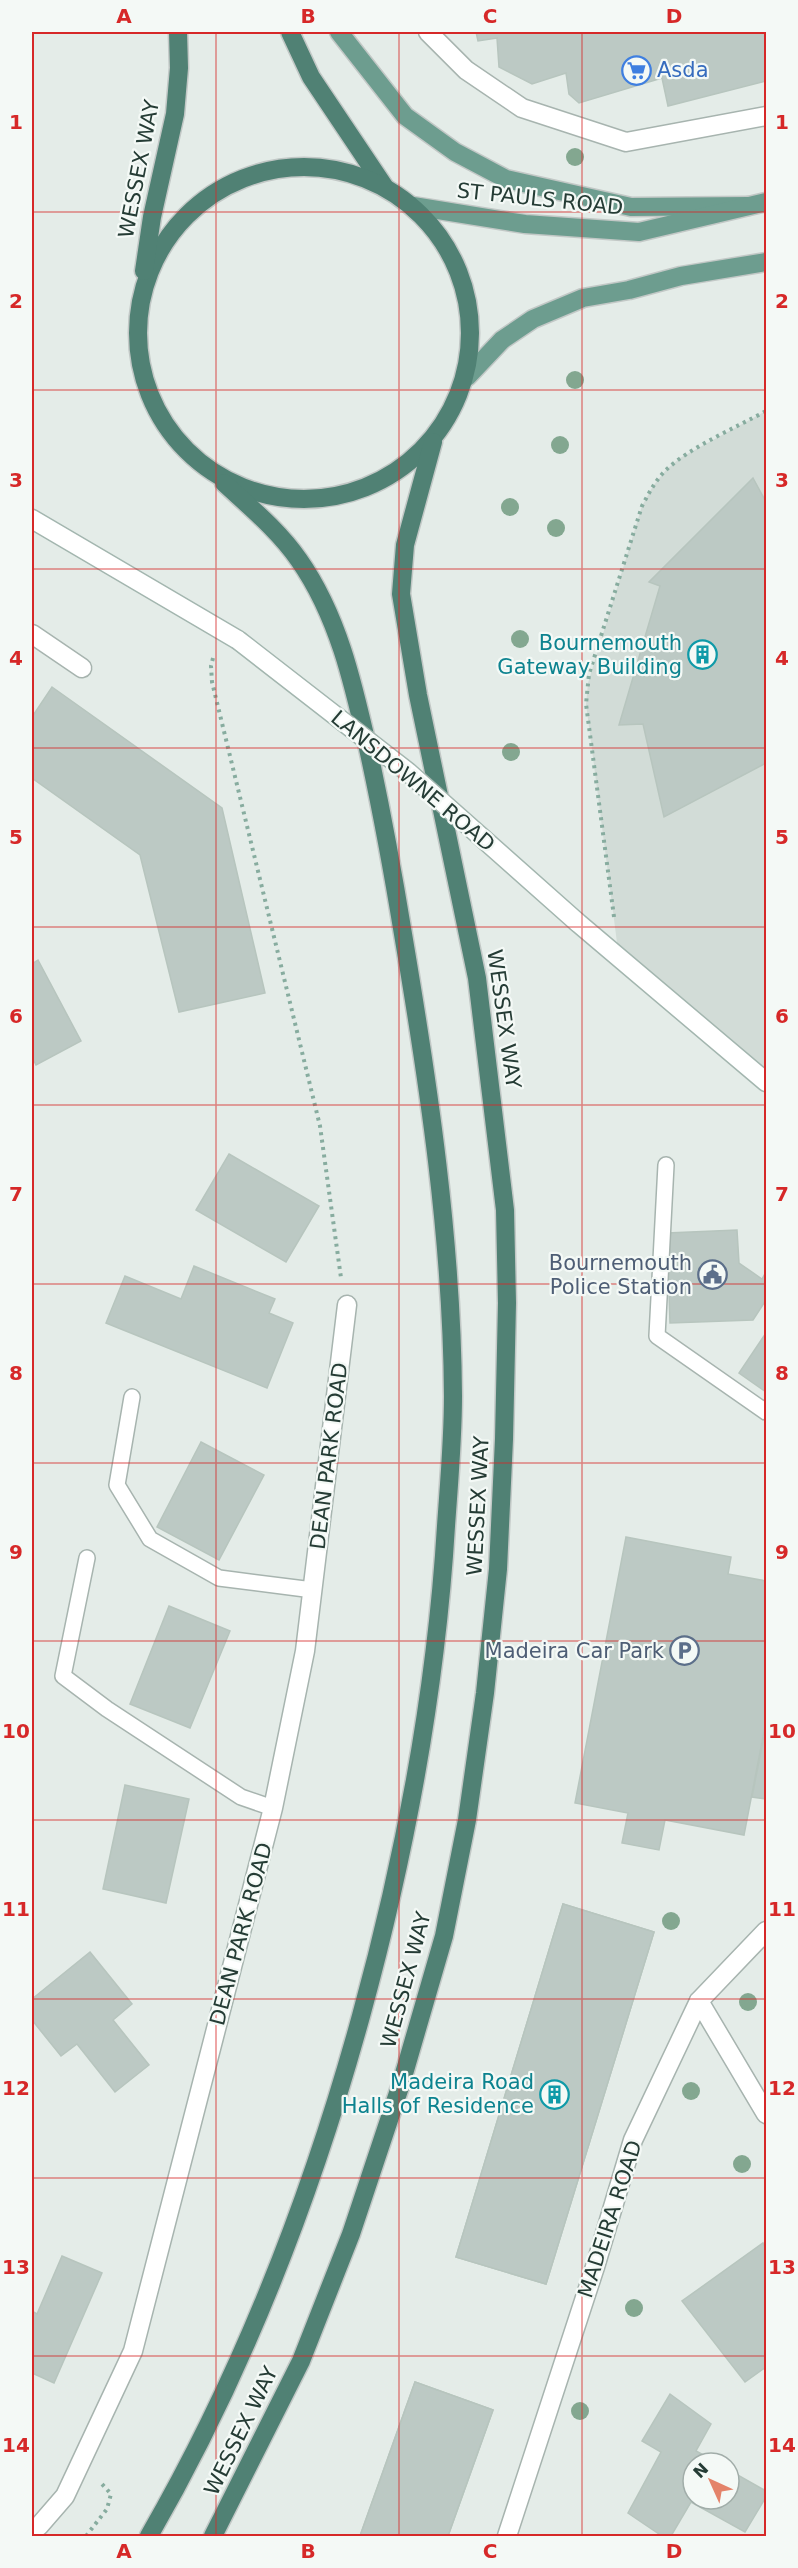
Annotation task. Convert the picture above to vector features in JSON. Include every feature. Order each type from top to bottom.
[{"type":"highway","name":"WESSEX WAY","points":[[149,2536],[212,2416],[262,2310],[313,2177],[351,2054],[387,1923],[428,1715],[443,1583],[453,1401],[448,1275],[439,1172],[423,1055],[385,828],[354,686],[325,605],[299,559],[265,520],[224,483],[184,453],[155,412],[138,364],[137,314],[152,217],[175,114],[179,68],[178,32]]},
{"type":"highway","points":[[290,32],[310,77],[384,186]]},
{"type":"highway","points":[[137,314],[152,262],[183,218],[227,185],[279,168],[333,168],[384,186],[413,206],[444,241],[465,283],[473,330],[467,377],[454,411],[433,442],[400,468],[361,487],[316,498],[270,496],[224,483]]},
{"type":"highway","name":"WESSEX WAY","points":[[213,2536],[301,2361],[351,2234],[401,2084],[444,1935],[467,1820],[487,1682],[498,1569],[504,1439],[507,1303],[505,1210],[477,978],[415,684],[401,594],[405,545],[433,442]]},
{"type":"main road","points":[[339,32],[405,116],[455,152],[506,179],[632,207],[748,206]]},
{"type":"main road","name":"ST PAULS ROAD","points":[[413,206],[525,224],[639,232],[766,202]]},
{"type":"main road","points":[[467,377],[502,340],[533,319],[583,298],[629,290],[681,276],[766,262]]},
{"type":"street","points":[[428,32],[466,70],[522,108],[626,142],[766,116]]},
{"type":"street","name":"LANSDOWNE ROAD","points":[[32,519],[238,640],[408,772],[577,922],[766,1082]]},
{"type":"street","points":[[32,634],[82,668]]},
{"type":"street","name":"DEAN PARK ROAD","points":[[32,2528],[39,2526],[65,2496],[132,2351],[273,1808],[305,1651],[347,1305]]},
{"type":"street","name":"MADEIRA ROAD","points":[[507,2536],[591,2278],[633,2140],[699,2001],[766,1932]]},
{"type":"street","points":[[699,2001],[766,2114]]},
{"type":"lane","points":[[666,1165],[657,1336],[766,1412]]},
{"type":"lane","points":[[132,1397],[117,1485],[150,1539],[219,1578],[313,1590]]},
{"type":"lane","points":[[87,1558],[63,1676],[107,1709],[241,1797],[273,1808]]},
{"type":"path","points":[[619,958],[586,704],[589,674],[642,506],[653,486],[680,458],[766,411]]},
{"type":"path","points":[[221,630],[211,666],[212,682],[320,1125],[341,1279],[347,1305]]},
{"type":"path","points":[[86,2536],[107,2509]]},
{"type":"shaded area","points":[[766,411],[766,1082],[619,958],[586,704],[588,683],[642,506],[653,486],[680,458]]},
{"type":"building","name":"Asda","points":[[476,32],[766,32],[766,81],[668,106],[662,78],[579,103],[569,94],[566,73],[532,84],[499,67],[497,38],[478,41]]},
{"type":"building","name":"Bournemouth Gateway Building","points":[[753,478],[766,502],[766,763],[664,817],[643,724],[619,725],[660,586],[649,582]]},
{"type":"building","points":[[52,687],[222,808],[265,993],[179,1012],[140,855],[32,778],[32,717]]},
{"type":"building","points":[[38,960],[81,1041],[36,1065],[32,1057],[32,964]]},
{"type":"building","points":[[229,1154],[319,1206],[286,1262],[196,1210]]},
{"type":"building","name":"Bournemouth Police Station","points":[[737,1230],[739,1263],[762,1279],[766,1272],[766,1300],[753,1320],[670,1323],[667,1233]]},
{"type":"building","points":[[194,1266],[275,1299],[269,1313],[293,1323],[267,1388],[106,1323],[125,1276],[181,1299]]},
{"type":"building","points":[[766,1333],[766,1392],[739,1373]]},
{"type":"building","points":[[201,1442],[264,1475],[219,1560],[157,1527]]},
{"type":"building","name":"Madeira Car Park","points":[[626,1537],[731,1557],[728,1574],[766,1581],[766,1721],[744,1835],[665,1820],[659,1850],[622,1843],[628,1813],[575,1803]]},
{"type":"building","points":[[169,1606],[230,1631],[190,1728],[130,1704]]},
{"type":"building","points":[[766,1726],[766,1799],[752,1797]]},
{"type":"building","points":[[125,1785],[189,1799],[166,1903],[103,1889]]},
{"type":"building","name":"Madeira Road Halls of Residence","points":[[563,1904],[654,1932],[546,2284],[456,2257]]},
{"type":"building","name":"Madeira Road Halls of Residence","points":[[563,1904],[654,1932],[546,2284],[456,2257]]},
{"type":"building","points":[[90,1952],[132,2004],[113,2020],[149,2065],[115,2092],[77,2044],[61,2056],[32,2020],[32,1999]]},
{"type":"building","points":[[763,2243],[766,2250],[766,2367],[745,2382],[682,2301]]},
{"type":"building","points":[[62,2256],[102,2273],[54,2383],[32,2373],[32,2311],[37,2314]]},
{"type":"building","points":[[415,2382],[493,2410],[448,2536],[360,2536]]},
{"type":"building","points":[[415,2382],[493,2410],[448,2536],[360,2536]]},
{"type":"building","points":[[670,2394],[711,2424],[696,2451],[681,2451],[681,2511],[686,2511],[671,2536],[662,2536],[628,2513],[661,2452],[642,2441]]},
{"type":"building","points":[[741,2477],[766,2491],[766,2497],[745,2532],[707,2511],[741,2511]]},
{"type":"place","name":"Asda","points":[[636,70]]},
{"type":"place","name":"Bournemouth Gateway Building","points":[[703,655]]},
{"type":"place","name":"Bournemouth Police Station","points":[[713,1275]]},
{"type":"place","name":"Madeira Car Park","points":[[685,1651]]},
{"type":"place","name":"Madeira Road Halls of Residence","points":[[555,2094]]}]
